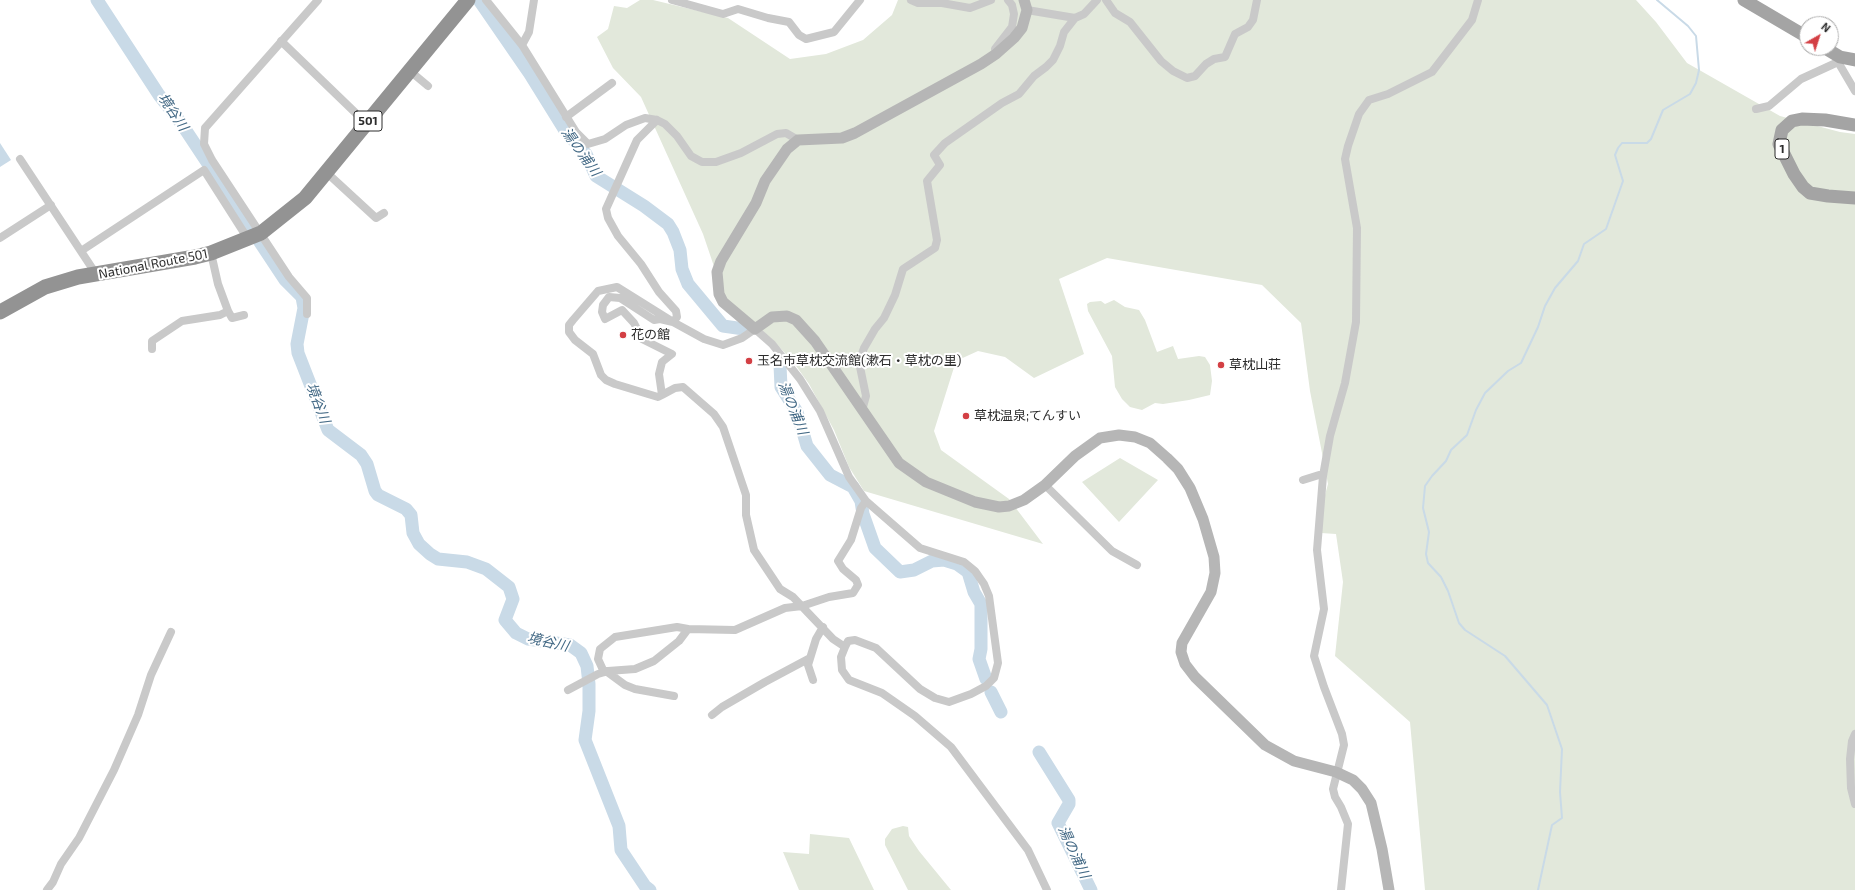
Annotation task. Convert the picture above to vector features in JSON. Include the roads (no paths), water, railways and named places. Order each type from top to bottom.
[{"type":"highway","name":"National Route 501","points":[[0,312],[45,287],[78,277],[211,253],[254,237],[304,198],[468,0]]},
{"type":"main road","points":[[1744,0],[1799,32]]},
{"type":"main road","points":[[1834,56],[1839,60],[1855,60]]},
{"type":"main road","name":"1","points":[[1855,125],[1825,120],[1792,120],[1782,130],[1779,144],[1802,187],[1810,193],[1855,198]]},
{"type":"street","points":[[254,237],[204,144],[205,128],[318,0]]},
{"type":"street","points":[[486,0],[522,45],[566,117],[576,132],[588,144],[605,139],[626,125],[645,118],[657,120],[665,124],[677,136],[692,156],[702,162],[716,162],[741,153],[777,134],[786,134],[798,140],[842,138],[856,133],[996,54],[1014,38],[1022,28],[1026,5],[1075,18]]},
{"type":"street","points":[[522,45],[529,32],[534,0]]},
{"type":"street","points":[[672,0],[723,14],[738,9],[768,18],[789,22],[799,35],[806,39],[834,32],[860,0]]},
{"type":"street","points":[[911,0],[918,3],[942,3],[970,8],[991,0]]},
{"type":"street","points":[[996,54],[995,49],[1012,27],[1014,14],[1012,5],[1008,0]]},
{"type":"street","points":[[863,407],[866,396],[859,362],[864,348],[875,329],[884,318],[895,295],[903,269],[935,248],[937,240],[927,181],[940,165],[934,155],[945,143],[1002,103],[1019,94],[1034,76],[1050,64],[1060,46],[1064,32],[1075,18],[1084,14],[1097,0]]},
{"type":"street","points":[[1106,0],[1115,13],[1130,22],[1161,61],[1173,71],[1187,78],[1195,76],[1206,64],[1214,59],[1225,57],[1234,34],[1248,27],[1253,20],[1257,0]]},
{"type":"street","points":[[1341,890],[1348,824],[1346,817],[1335,797],[1333,789],[1336,772],[1344,745],[1342,734],[1314,656],[1324,609],[1317,550],[1323,476],[1330,436],[1344,383],[1356,322],[1357,228],[1345,158],[1359,114],[1369,100],[1388,94],[1413,80],[1432,72],[1472,20],[1478,0]]},
{"type":"street","points":[[281,41],[366,123]]},
{"type":"street","points":[[1756,109],[1769,106],[1801,79],[1839,60],[1855,91]]},
{"type":"street","points":[[410,71],[428,86]]},
{"type":"street","points":[[566,117],[612,83]]},
{"type":"street","points":[[657,120],[637,140],[606,209],[608,218],[618,236],[640,264],[659,292],[676,311],[677,317],[673,322]]},
{"type":"street","points":[[798,140],[777,162],[765,181],[756,203],[721,261],[717,272],[719,294],[724,302],[772,344],[800,379],[820,411],[849,477],[864,505],[920,548],[964,562],[975,571],[984,584],[989,596],[998,663],[994,678],[986,686],[971,694],[949,702],[935,698],[920,689],[876,648],[854,640],[848,641],[845,647],[841,657],[842,670],[849,680],[882,693],[915,716],[951,747],[1028,850],[1047,890]]},
{"type":"street","points":[[20,159],[96,274]]},
{"type":"street","points":[[81,251],[204,170],[254,237],[307,298],[307,314]]},
{"type":"street","points":[[326,172],[376,218],[384,214]]},
{"type":"street","points":[[0,238],[51,205]]},
{"type":"street","points":[[211,253],[218,284],[228,311],[232,318],[244,315]]},
{"type":"street","points":[[845,647],[833,639],[802,606],[780,589],[754,550],[746,515],[746,495],[723,427],[714,414],[683,387],[675,388],[658,397],[606,380],[601,375],[593,354],[575,340],[569,332],[569,325],[581,308],[598,291],[617,287],[673,322],[704,339],[723,345],[742,338],[772,316],[783,316],[796,320],[815,341],[863,407],[879,436],[900,463],[913,474],[936,487],[976,502],[999,507],[1009,506],[1024,500],[1044,485],[1075,456],[1100,438],[1119,435],[1135,437],[1150,443],[1178,469],[1190,488],[1203,519],[1214,562],[1215,573],[1211,592],[1182,643],[1181,652],[1185,664],[1195,677],[1265,745],[1294,761],[1336,772],[1362,789],[1370,803],[1382,849],[1389,890]]},
{"type":"street","points":[[662,395],[659,374],[662,362],[672,354],[642,339],[634,323],[622,310],[605,319],[602,312],[603,305],[609,297],[620,298],[654,320],[660,319],[673,322]]},
{"type":"street","points":[[152,349],[152,341],[182,321],[220,315],[228,311]]},
{"type":"street","points":[[1303,480],[1319,475],[1323,476]]},
{"type":"street","points":[[1044,485],[1112,551],[1137,565]]},
{"type":"street","points":[[674,696],[635,689],[625,685],[605,671],[598,659],[600,649],[615,637],[677,627],[688,629],[735,630],[785,608],[802,606],[829,597],[853,593],[858,585],[856,580],[843,569],[838,561],[851,540],[864,505]]},
{"type":"street","points":[[813,680],[808,665],[816,639],[823,627]]},
{"type":"street","points":[[568,690],[605,671],[635,669],[654,661],[678,641],[688,629]]},
{"type":"street","points":[[47,890],[53,882],[61,864],[79,838],[114,770],[138,715],[152,675],[170,632]]},
{"type":"street","points":[[712,715],[722,707],[810,658]]},
{"type":"street","points":[[1855,734],[1852,741],[1850,759],[1851,788],[1855,804]]},
{"type":"water","points":[[0,143],[11,160],[0,167]]},
{"type":"waterway","name":"境谷川","points":[[97,0],[159,95],[181,123],[285,280],[302,297],[304,308],[297,344],[298,353],[328,430],[361,455],[367,464],[375,491],[378,495],[406,509],[411,515],[413,533],[419,544],[430,554],[438,559],[467,562],[486,569],[509,587],[513,599],[505,620],[516,633],[528,639],[570,645],[581,653],[587,666],[589,684],[589,711],[585,740],[619,826],[621,850],[645,886],[650,890]]},
{"type":"waterway","name":"湯の浦川","points":[[479,0],[530,74],[566,132],[586,154],[596,176],[644,206],[668,224],[680,250],[682,269],[688,284],[723,326],[744,329]]},
{"type":"waterway","points":[[1538,890],[1552,825],[1562,818],[1560,792],[1562,749],[1547,705],[1505,656],[1465,630],[1459,623],[1448,591],[1441,577],[1428,563],[1426,554],[1429,532],[1423,508],[1425,486],[1446,461],[1451,450],[1467,435],[1476,410],[1485,393],[1508,371],[1521,363],[1538,327],[1545,306],[1555,288],[1578,261],[1584,244],[1606,229],[1623,181],[1615,155],[1618,148],[1622,143],[1647,143],[1651,139],[1663,110],[1690,94],[1696,83],[1699,70],[1696,36],[1688,26],[1657,0]]},
{"type":"waterway","name":"湯の浦川","points":[[777,359],[780,365],[781,387],[797,412],[807,446],[830,475],[853,487],[861,501],[863,514],[875,548],[900,572],[914,570],[932,561],[944,560],[957,564],[968,572],[974,592],[981,604],[981,649],[979,659],[986,679]]},
{"type":"waterway","name":"湯の浦川","points":[[991,692],[1001,712]]},
{"type":"waterway","name":"湯の浦川","points":[[1039,752],[1069,800],[1069,804],[1058,823],[1091,890]]},
{"type":"place","name":"花の館","points":[[623,335]]},
{"type":"place","name":"玉名市草枕交流館(漱石・草枕の里)","points":[[749,361]]},
{"type":"place","name":"草枕山荘","points":[[1221,365]]},
{"type":"place","name":"草枕温泉;てんすい","points":[[966,416]]}]
